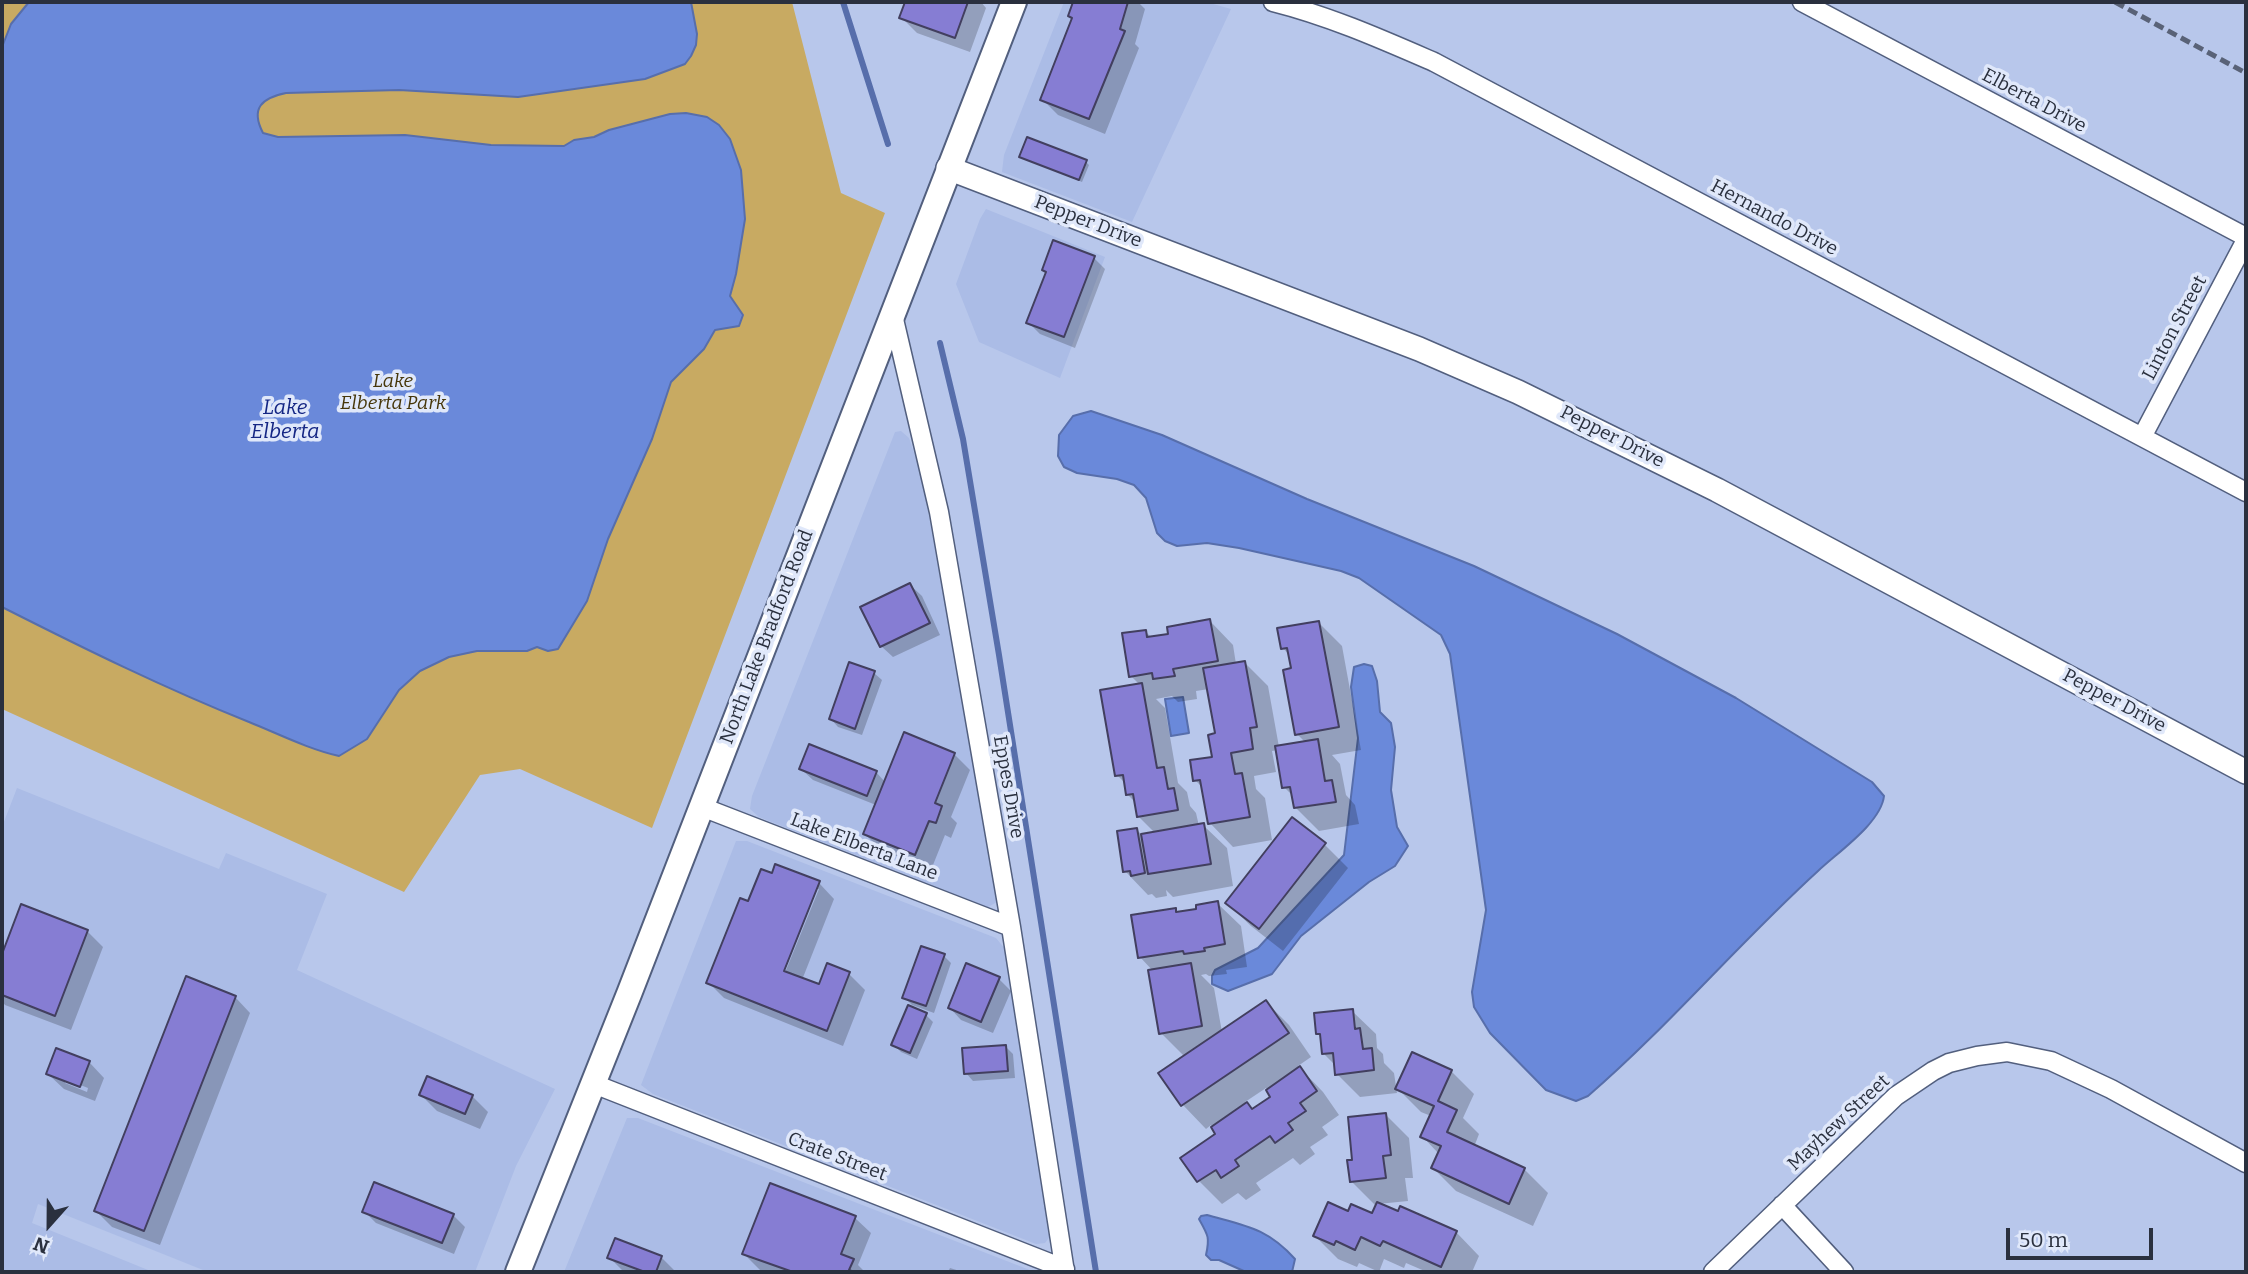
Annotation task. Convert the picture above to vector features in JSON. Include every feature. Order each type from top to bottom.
[{"type":"main road","name":"North Lake Bradford Road","points":[[518,1272],[594,1084],[1014,2]]},
{"type":"street","name":"Hernando Drive","points":[[1273,2],[1361,31],[1434,62],[2246,492]]},
{"type":"street","name":"Elberta Drive","points":[[1802,2],[2246,238]]},
{"type":"street","name":"Pepper Drive","points":[[948,168],[1419,348],[1518,391],[1717,490],[2246,772]]},
{"type":"street","name":"Linton Street","points":[[2142,437],[2246,238]]},
{"type":"street","name":"Eppes Drive","points":[[892,313],[939,512],[1011,928],[1065,1270]]},
{"type":"street","name":"Lake Elberta Lane","points":[[702,807],[1011,928]]},
{"type":"street","name":"Mayhew Street","points":[[1713,1272],[1896,1096],[1949,1063],[1977,1056],[2007,1052],[2052,1061],[2246,1163]]},
{"type":"street","name":"Crate Street","points":[[594,1084],[1065,1270]]},
{"type":"street","points":[[1782,1205],[1844,1272]]},
{"type":"shaded area","points":[[1064,2],[1206,2],[1231,9],[1132,222],[1002,172],[1004,155]]},
{"type":"shaded area","points":[[986,209],[1105,257],[1060,378],[979,342],[956,284]]},
{"type":"shaded area","points":[[901,431],[909,438],[921,473],[998,896],[997,902],[988,907],[759,817],[750,809],[752,796],[895,432]]},
{"type":"shaded area","points":[[17,788],[219,869],[226,853],[327,894],[297,970],[555,1089],[516,1166],[475,1272],[208,1272],[38,1204],[32,1223],[153,1272],[2,1272],[2,827]]},
{"type":"shaded area","points":[[736,841],[747,841],[996,938],[1005,949],[1051,1235],[1045,1243],[1036,1244],[653,1094],[641,1085]]},
{"type":"shaded area","points":[[627,1118],[638,1118],[1035,1272],[564,1272]]},
{"type":"green space","name":"Lake Elberta","points":[[2,2],[792,2],[841,193],[885,213],[652,828],[520,769],[480,775],[404,892],[2,709]]},
{"type":"water","name":"Lake Elberta","points":[[29,2],[691,2],[697,34],[691,56],[685,64],[645,79],[518,97],[399,90],[286,93],[265,101],[258,111],[263,133],[278,137],[405,135],[491,145],[564,146],[574,140],[594,137],[609,130],[670,114],[686,113],[707,117],[719,125],[730,139],[741,170],[745,219],[730,296],[743,315],[739,326],[715,330],[704,349],[671,382],[652,439],[608,539],[587,601],[558,649],[548,651],[537,647],[527,651],[477,651],[449,657],[420,671],[399,690],[367,739],[339,756],[305,745],[186,695],[2,607],[2,47],[11,24]]},
{"type":"water","points":[[1091,411],[1162,435],[1307,499],[1474,566],[1617,634],[1736,698],[1872,782],[1884,796],[1881,806],[1867,827],[1789,898],[1647,1041],[1588,1096],[1576,1101],[1546,1090],[1490,1033],[1474,1007],[1472,992],[1486,910],[1450,654],[1441,635],[1359,578],[1341,571],[1239,548],[1207,543],[1177,546],[1165,541],[1157,533],[1146,498],[1134,485],[1117,479],[1077,473],[1064,467],[1058,456],[1059,435],[1073,416]]},
{"type":"water","points":[[1364,664],[1372,666],[1377,681],[1380,712],[1391,723],[1395,747],[1391,790],[1397,827],[1408,846],[1395,866],[1369,882],[1301,936],[1272,974],[1228,991],[1212,984],[1215,970],[1258,948],[1344,855],[1358,738],[1351,687],[1354,667]]},
{"type":"water","points":[[1183,697],[1189,733],[1171,736],[1165,699]]},
{"type":"water","points":[[1207,1215],[1265,1234],[1295,1259],[1292,1272],[1246,1272],[1219,1260],[1211,1260],[1206,1255],[1207,1236],[1199,1219]]},
{"type":"building","points":[[905,2],[968,2],[955,38],[899,18]]},
{"type":"building","points":[[1073,2],[1128,2],[1120,29],[1125,31],[1089,119],[1040,100],[1072,18],[1068,16]]},
{"type":"building","points":[[1027,137],[1087,160],[1079,180],[1019,157]]},
{"type":"building","points":[[1053,240],[1095,256],[1064,337],[1026,323],[1046,272],[1042,270]]},
{"type":"building","points":[[910,583],[930,623],[880,647],[860,607]]},
{"type":"building","points":[[1210,619],[1218,661],[1173,669],[1175,676],[1153,679],[1152,673],[1129,677],[1122,633],[1146,630],[1147,637],[1168,634],[1167,627]]},
{"type":"building","points":[[1319,621],[1339,727],[1295,735],[1283,670],[1291,668],[1287,648],[1281,649],[1277,628]]},
{"type":"building","points":[[1245,661],[1257,727],[1250,728],[1253,749],[1231,753],[1235,774],[1242,773],[1250,817],[1208,824],[1200,780],[1193,781],[1190,760],[1212,757],[1208,735],[1215,733],[1203,668]]},
{"type":"building","points":[[849,662],[875,671],[855,729],[829,719]]},
{"type":"building","points":[[1142,683],[1157,768],[1164,767],[1168,789],[1174,788],[1178,810],[1137,817],[1133,794],[1126,795],[1123,775],[1115,776],[1100,690]]},
{"type":"building","points":[[904,732],[955,753],[935,803],[942,806],[936,823],[929,821],[915,855],[863,834]]},
{"type":"building","points":[[1318,739],[1325,781],[1332,780],[1336,802],[1294,808],[1290,787],[1282,788],[1275,746]]},
{"type":"building","points":[[809,744],[877,771],[867,796],[799,769]]},
{"type":"building","points":[[1292,817],[1326,843],[1259,929],[1225,903]]},
{"type":"building","points":[[1204,823],[1211,864],[1148,874],[1141,834]]},
{"type":"building","points":[[1137,828],[1145,873],[1131,876],[1130,871],[1123,872],[1117,831]]},
{"type":"building","points":[[775,864],[820,881],[784,971],[819,984],[827,963],[850,972],[827,1031],[706,983],[740,898],[748,901],[761,869],[772,873]]},
{"type":"building","points":[[1218,901],[1225,944],[1204,948],[1205,951],[1184,954],[1183,951],[1138,958],[1131,915],[1176,908],[1176,912],[1196,909],[1196,905]]},
{"type":"building","points":[[21,904],[88,930],[55,1016],[2,995],[2,954]]},
{"type":"building","points":[[921,946],[945,954],[926,1006],[902,998]]},
{"type":"building","points":[[966,963],[1000,977],[981,1022],[948,1008]]},
{"type":"building","points":[[1191,963],[1202,1026],[1159,1034],[1148,970]]},
{"type":"building","points":[[186,976],[236,996],[144,1231],[94,1211]]},
{"type":"building","points":[[1266,1000],[1289,1033],[1181,1106],[1158,1073]]},
{"type":"building","points":[[908,1005],[927,1013],[910,1053],[891,1045]]},
{"type":"building","points":[[1353,1009],[1355,1029],[1360,1028],[1363,1049],[1372,1048],[1374,1070],[1335,1075],[1333,1053],[1322,1054],[1314,1013]]},
{"type":"building","points":[[1006,1045],[1008,1071],[964,1074],[962,1048]]},
{"type":"building","points":[[56,1048],[90,1061],[80,1087],[46,1074]]},
{"type":"building","points":[[1412,1052],[1452,1070],[1438,1101],[1457,1110],[1447,1132],[1525,1168],[1509,1204],[1431,1168],[1441,1146],[1420,1137],[1434,1106],[1395,1089]]},
{"type":"building","points":[[1300,1066],[1317,1091],[1300,1103],[1306,1111],[1288,1123],[1293,1130],[1275,1143],[1270,1136],[1235,1160],[1239,1166],[1221,1178],[1216,1170],[1197,1182],[1180,1158],[1215,1134],[1211,1127],[1247,1102],[1252,1109],[1270,1097],[1266,1090]]},
{"type":"building","points":[[427,1076],[473,1095],[465,1114],[419,1095]]},
{"type":"building","points":[[1386,1113],[1391,1155],[1383,1156],[1386,1178],[1350,1182],[1347,1160],[1352,1160],[1348,1117]]},
{"type":"building","points":[[374,1182],[454,1214],[442,1243],[362,1212]]},
{"type":"building","points":[[770,1183],[856,1216],[841,1254],[854,1259],[849,1270],[854,1272],[793,1272],[742,1254]]},
{"type":"building","points":[[1328,1202],[1348,1211],[1351,1204],[1372,1213],[1377,1202],[1398,1211],[1400,1206],[1457,1231],[1441,1267],[1383,1241],[1380,1246],[1361,1237],[1355,1250],[1336,1241],[1334,1245],[1313,1236]]},
{"type":"building","points":[[615,1238],[662,1256],[656,1272],[645,1272],[607,1258]]},
{"type":"waterway","points":[[843,2],[888,144]]},
{"type":"waterway","points":[[940,343],[963,439],[1096,1272]]},
{"type":"railway","points":[[2115,2],[2246,73]]},
{"type":"park label","name":"Lake Elberta Park","points":[[393,393]]}]
